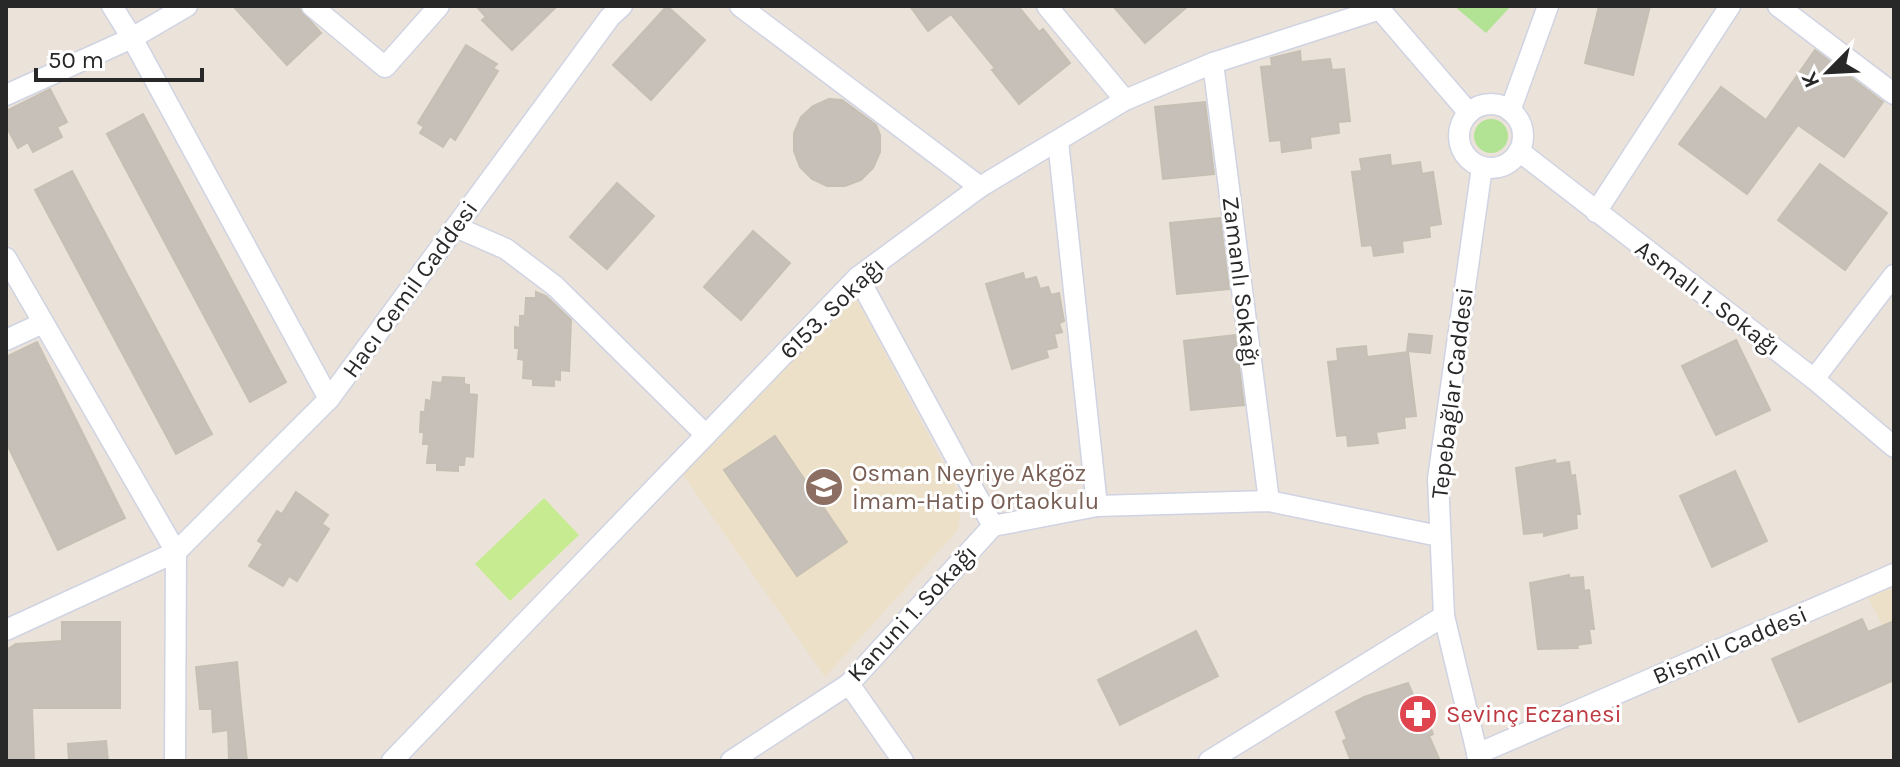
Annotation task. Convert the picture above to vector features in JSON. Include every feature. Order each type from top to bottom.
[{"type":"street","points":[[112,6],[329,399]]},
{"type":"street","points":[[6,95],[132,38],[187,6]]},
{"type":"street","points":[[312,6],[385,67],[439,6]]},
{"type":"street","name":"Hacı Cemil Caddesi","points":[[176,552],[329,399],[610,17],[622,6]]},
{"type":"street","points":[[740,6],[980,187]]},
{"type":"street","points":[[1047,6],[1125,100]]},
{"type":"street","points":[[1510,111],[1548,6]]},
{"type":"street","points":[[1596,212],[1730,6]]},
{"type":"street","points":[[1778,6],[1894,94]]},
{"type":"street","points":[[1378,8],[1469,113]]},
{"type":"street","name":"6153. Sokağı","points":[[392,761],[858,277],[980,187],[1125,100],[1213,63],[1378,8]]},
{"type":"street","name":"Zamanlı Sokağı","points":[[1213,63],[1269,501]]},
{"type":"street","points":[[1490,104],[1510,111],[1522,129],[1523,140],[1519,151],[1504,166],[1482,167],[1465,154],[1459,132],[1469,113],[1490,104]]},
{"type":"street","points":[[1058,141],[1097,506]]},
{"type":"street","name":"Asmalı 1. Sokağı","points":[[1519,151],[1814,379],[1894,447]]},
{"type":"street","name":"Tepebağlar Caddesi","points":[[1478,758],[1444,616],[1438,479],[1482,167]]},
{"type":"street","points":[[456,227],[506,249],[555,286],[706,435]]},
{"type":"street","points":[[6,258],[176,552],[175,761]]},
{"type":"street","points":[[1814,379],[1894,275]]},
{"type":"street","points":[[858,277],[993,526]]},
{"type":"street","points":[[6,340],[43,323]]},
{"type":"street","name":"Kanuni 1. Sokağı","points":[[731,761],[849,684],[993,526],[1097,506],[1269,501],[1439,536]]},
{"type":"street","points":[[6,630],[176,552]]},
{"type":"street","name":"Bismil Caddesi","points":[[1478,758],[1894,574]]},
{"type":"street","points":[[1209,761],[1444,616]]},
{"type":"street","points":[[849,684],[903,761]]},
{"type":"shaded area","name":"Osman Neyriye Akgöz İmam-Hatip Ortaokulu","points":[[854,294],[962,499],[958,530],[825,677],[683,475]]},
{"type":"shaded area","points":[[1894,571],[1894,648],[1868,597],[1879,592],[1874,582]]},
{"type":"green space","points":[[1454,6],[1511,6],[1486,33]]},
{"type":"green space","points":[[1491,119],[1503,124],[1508,136],[1503,148],[1491,153],[1479,148],[1474,136],[1479,124]]},
{"type":"green space","points":[[544,498],[579,535],[510,601],[475,564]]},
{"type":"building","points":[[233,6],[297,6],[321,33],[287,65]]},
{"type":"building","points":[[476,6],[557,6],[512,50],[482,20],[486,17]]},
{"type":"building","points":[[667,6],[705,40],[651,100],[613,65]]},
{"type":"building","points":[[910,6],[1018,6],[1039,32],[1043,29],[1070,63],[1019,104],[992,70],[995,68],[951,14],[928,31]]},
{"type":"building","points":[[1113,6],[1188,6],[1145,43]]},
{"type":"building","points":[[1599,6],[1650,6],[1633,75],[1585,63]]},
{"type":"building","points":[[466,45],[497,64],[493,68],[498,71],[455,140],[450,136],[443,147],[420,133],[424,127],[418,123]]},
{"type":"building","points":[[1815,50],[1883,102],[1844,157],[1798,125],[1747,194],[1679,144],[1721,87],[1766,120]]},
{"type":"building","points":[[1300,51],[1301,62],[1330,59],[1332,70],[1344,69],[1350,121],[1338,122],[1339,133],[1310,137],[1311,148],[1282,152],[1281,140],[1270,141],[1261,67],[1272,66],[1271,58]]},
{"type":"building","points":[[50,89],[67,122],[57,127],[62,137],[33,152],[28,142],[18,148],[6,126],[6,111]]},
{"type":"building","points":[[829,99],[842,100],[876,125],[880,135],[880,152],[873,168],[861,180],[845,186],[827,186],[812,179],[800,167],[794,151],[794,133],[801,117],[813,106]]},
{"type":"building","points":[[1205,102],[1214,174],[1163,179],[1155,107]]},
{"type":"building","points":[[143,114],[286,382],[250,402],[107,134]]},
{"type":"building","points":[[1390,155],[1391,166],[1420,162],[1422,174],[1433,172],[1441,224],[1429,226],[1430,237],[1402,241],[1403,252],[1374,256],[1372,245],[1362,246],[1352,172],[1362,171],[1360,159]]},
{"type":"building","points":[[1820,164],[1887,213],[1845,270],[1778,220]]},
{"type":"building","points":[[72,171],[212,434],[176,454],[35,190]]},
{"type":"building","points":[[617,183],[654,216],[607,269],[570,237]]},
{"type":"building","points":[[1220,218],[1229,289],[1177,294],[1170,223]]},
{"type":"building","points":[[753,231],[790,263],[741,320],[704,287]]},
{"type":"building","points":[[1023,273],[1025,280],[1036,277],[1040,289],[1048,287],[1051,295],[1059,293],[1064,321],[1059,323],[1062,332],[1054,334],[1057,347],[1046,350],[1048,357],[1012,369],[986,284]]},
{"type":"building","points":[[536,292],[546,296],[571,320],[569,371],[560,370],[560,380],[554,379],[554,386],[533,385],[533,379],[523,378],[524,360],[518,359],[519,348],[515,348],[515,327],[520,328],[520,316],[525,316],[526,298],[536,298]]},
{"type":"building","points":[[1409,334],[1432,336],[1430,353],[1407,351]]},
{"type":"building","points":[[1235,335],[1244,405],[1191,410],[1184,341]]},
{"type":"building","points":[[1736,340],[1770,410],[1716,435],[1682,366]]},
{"type":"building","points":[[37,342],[125,518],[58,550],[6,442],[6,357]]},
{"type":"building","points":[[1366,346],[1367,357],[1408,352],[1416,416],[1404,417],[1405,428],[1376,432],[1378,443],[1348,446],[1347,435],[1337,436],[1328,362],[1338,361],[1337,349]]},
{"type":"building","points":[[443,377],[464,378],[464,384],[469,385],[469,394],[477,395],[473,457],[465,456],[464,465],[458,465],[458,471],[437,470],[437,463],[427,463],[429,444],[423,444],[424,432],[420,432],[421,412],[425,412],[426,400],[431,401],[433,382],[442,383]]},
{"type":"building","points":[[775,436],[847,542],[797,576],[724,470]]},
{"type":"building","points":[[1555,460],[1556,464],[1569,462],[1571,476],[1575,475],[1580,514],[1576,514],[1577,528],[1544,536],[1544,532],[1524,534],[1516,468]]},
{"type":"building","points":[[1735,471],[1767,541],[1712,567],[1680,496]]},
{"type":"building","points":[[296,492],[328,515],[322,524],[329,529],[297,581],[289,576],[283,586],[249,566],[263,544],[258,541],[277,511],[282,514]]},
{"type":"building","points":[[1569,575],[1569,578],[1583,577],[1584,591],[1589,590],[1594,629],[1589,629],[1591,643],[1577,645],[1578,648],[1538,649],[1530,583]]},
{"type":"building","points":[[1862,619],[1868,632],[1894,621],[1894,680],[1799,722],[1772,659]]},
{"type":"building","points":[[62,622],[120,622],[120,708],[32,708],[34,761],[6,761],[6,650],[16,644],[62,641]]},
{"type":"building","points":[[1196,631],[1218,676],[1120,725],[1098,680]]},
{"type":"building","points":[[237,662],[247,761],[229,761],[228,730],[213,732],[212,709],[200,709],[196,667]]},
{"type":"building","points":[[1408,683],[1419,709],[1423,708],[1433,734],[1429,736],[1440,761],[1351,761],[1343,741],[1347,739],[1336,712],[1364,697]]},
{"type":"building","points":[[106,741],[108,761],[69,761],[68,744]]},
{"type":"place","name":"Osman Neyriye Akgöz İmam-Hatip Ortaokulu","points":[[824,487]]},
{"type":"place","name":"Sevinç Eczanesi","points":[[1418,714]]}]
